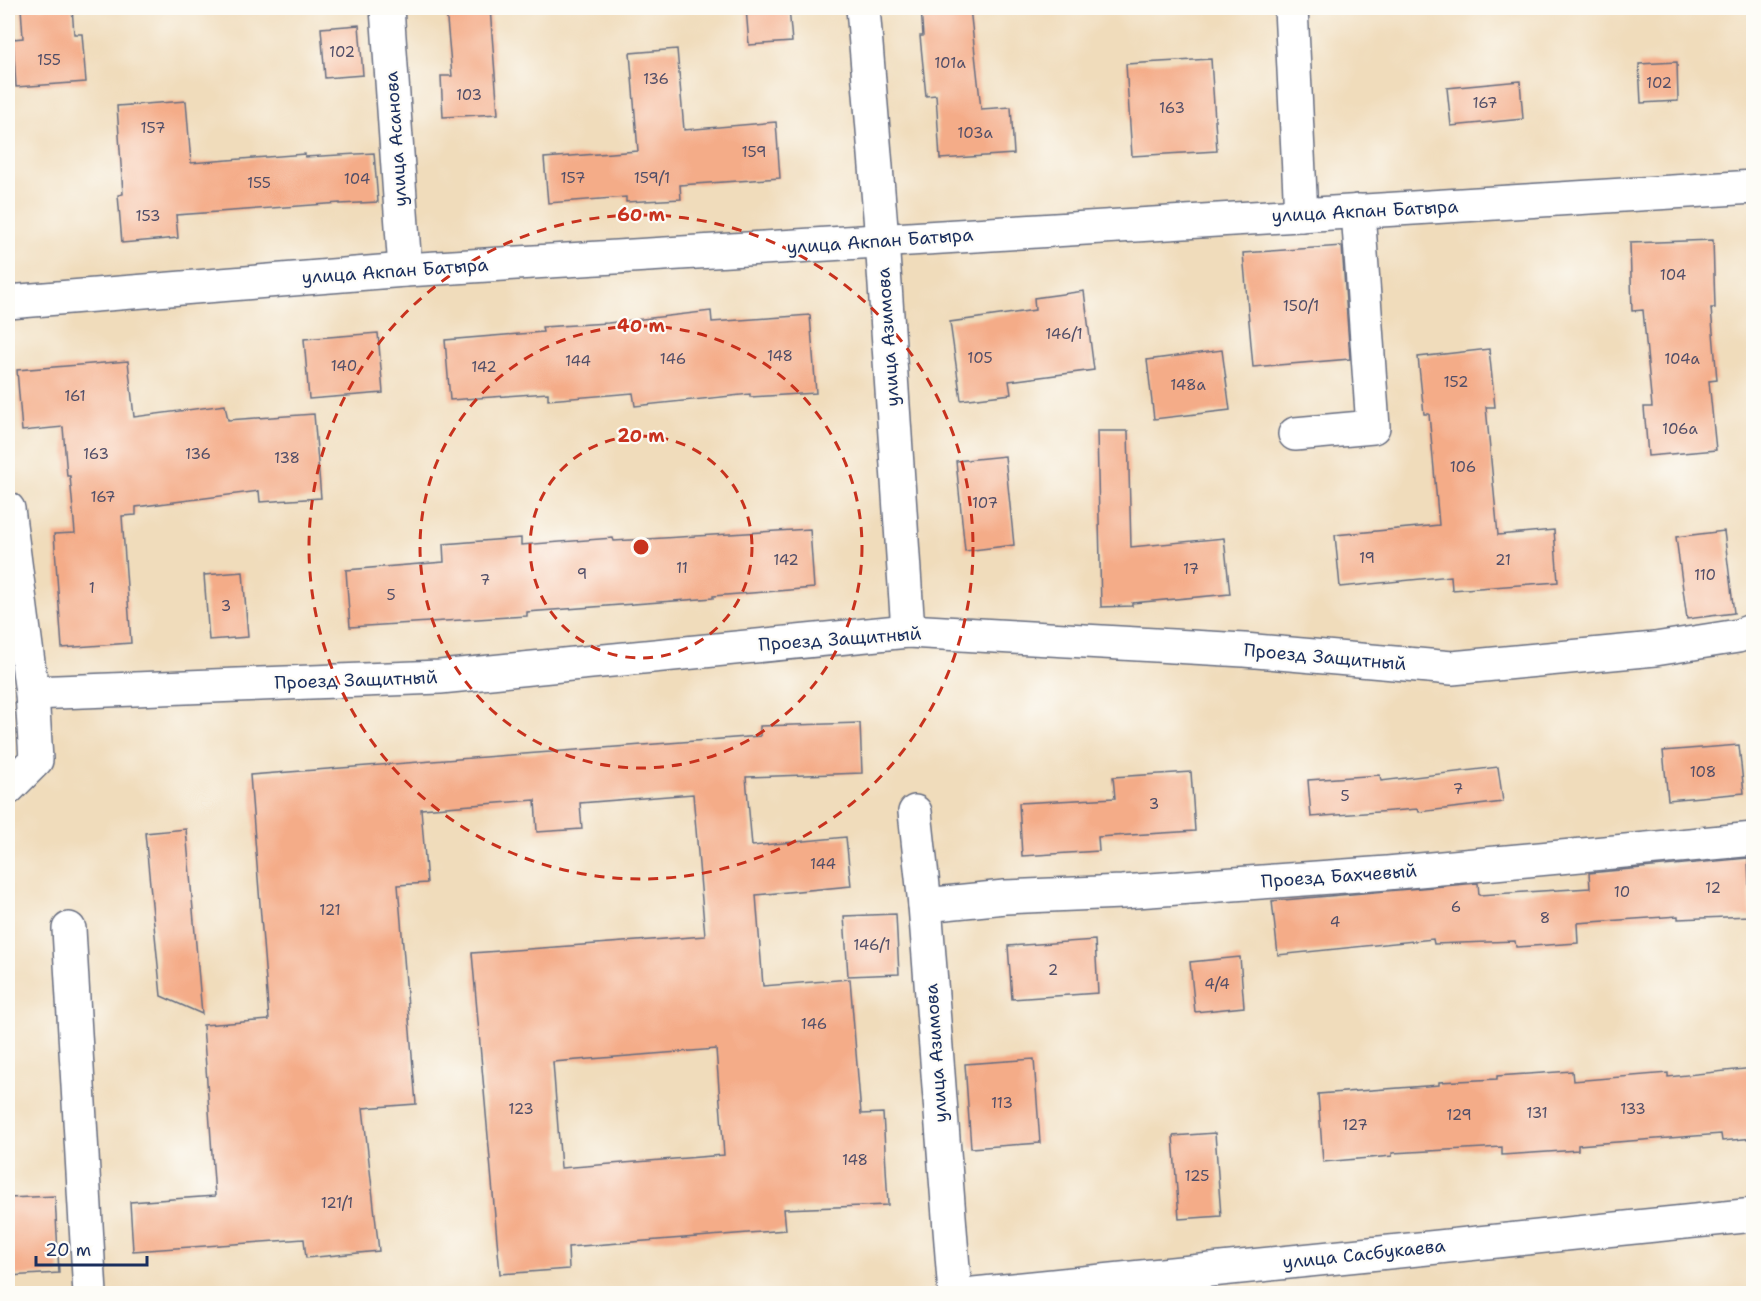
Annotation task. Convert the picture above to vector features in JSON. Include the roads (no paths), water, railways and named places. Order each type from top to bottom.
[{"type":"street","name":"улица Асанова","points":[[387,8],[405,270]]},
{"type":"street","name":"улица Азимова","points":[[862,8],[882,240],[908,631]]},
{"type":"street","points":[[1291,8],[1301,215]]},
{"type":"street","name":"улица Акпан Батыра","points":[[8,302],[405,270],[1754,187]]},
{"type":"street","points":[[1295,434],[1372,428],[1358,211]]},
{"type":"street","points":[[8,509],[32,693],[36,760],[8,788]]},
{"type":"street","name":"Проезд Защитный","points":[[32,693],[440,677],[908,631],[1244,650],[1452,668],[1655,649],[1738,636],[1754,630]]},
{"type":"street","name":"улица Азимова","points":[[915,812],[925,905],[954,1293]]},
{"type":"street","name":"Проезд Бахчевый","points":[[925,905],[1005,897],[1122,892],[1387,873],[1754,839]]},
{"type":"street","points":[[69,929],[90,1293]]},
{"type":"street","name":"улица Сасбукаева","points":[[974,1293],[1754,1215]]}]
